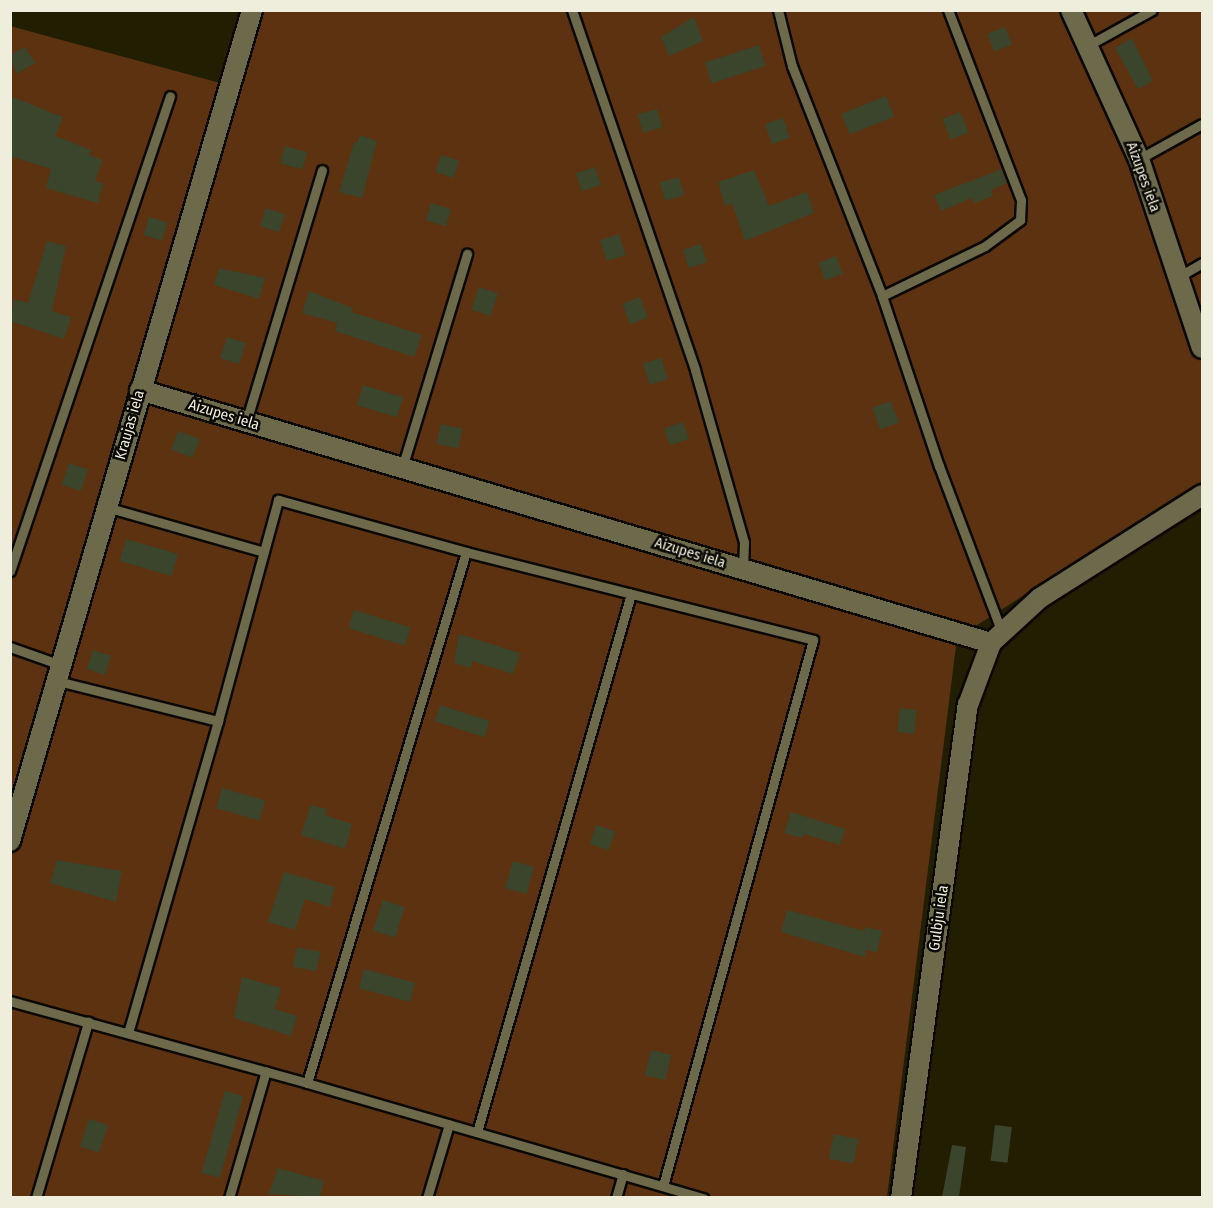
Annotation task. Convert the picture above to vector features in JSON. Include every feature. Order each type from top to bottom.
[{"type":"street","name":"Kraujas iela","points":[[10,841],[252,10]]},
{"type":"street","name":"Aizupes iela","points":[[1071,10],[1139,159],[1203,348]]},
{"type":"street","name":"Aizupes iela","points":[[140,390],[743,569],[996,638]]},
{"type":"street","points":[[996,638],[1040,598],[1203,495]]},
{"type":"street","name":"Gulbju iela","points":[[901,1197],[968,705],[996,638]]},
{"type":"lane","points":[[572,10],[695,370],[744,542],[743,569]]},
{"type":"lane","points":[[778,10],[792,66],[882,296],[996,638]]},
{"type":"lane","points":[[882,296],[985,246],[1020,220],[1021,200],[948,10]]},
{"type":"lane","points":[[1087,46],[1152,10]]},
{"type":"lane","points":[[10,571],[170,96]]},
{"type":"lane","points":[[1139,159],[1203,124]]},
{"type":"lane","points":[[246,422],[322,170]]},
{"type":"lane","points":[[402,468],[467,254]]},
{"type":"lane","points":[[1178,277],[1203,263]]},
{"type":"lane","points":[[128,1033],[218,721],[278,500],[466,552],[813,640],[663,1186]]},
{"type":"lane","points":[[106,507],[264,552]]},
{"type":"lane","points":[[307,1083],[466,552]]},
{"type":"lane","points":[[477,1132],[631,594]]},
{"type":"lane","points":[[10,647],[59,673],[218,721]]},
{"type":"lane","points":[[10,1001],[266,1071],[704,1197]]},
{"type":"lane","points":[[36,1197],[88,1022]]},
{"type":"lane","points":[[229,1197],[266,1071]]},
{"type":"lane","points":[[427,1197],[449,1124]]},
{"type":"lane","points":[[616,1197],[623,1174]]},
{"type":"shaded area","points":[[239,11],[1202,11],[1202,481],[957,638],[887,1197],[11,1197],[10,26],[220,83]]},
{"type":"building","points":[[694,17],[703,41],[669,56],[661,37]]},
{"type":"building","points":[[1005,27],[1012,45],[994,52],[987,34]]},
{"type":"building","points":[[1132,38],[1153,81],[1138,89],[1115,48]]},
{"type":"building","points":[[759,45],[766,66],[712,84],[705,63]]},
{"type":"building","points":[[25,47],[35,63],[16,74],[10,55]]},
{"type":"building","points":[[10,96],[63,117],[55,136],[91,150],[89,155],[102,160],[95,181],[103,183],[98,203],[46,188],[51,169],[10,156]]},
{"type":"building","points":[[886,96],[894,116],[850,134],[841,114]]},
{"type":"building","points":[[657,109],[662,127],[643,133],[638,115]]},
{"type":"building","points":[[960,112],[968,132],[951,140],[942,119]]},
{"type":"building","points":[[783,118],[790,138],[772,144],[765,124]]},
{"type":"building","points":[[360,135],[377,141],[362,198],[339,192],[354,142],[357,143]]},
{"type":"building","points":[[285,146],[307,152],[303,169],[280,163]]},
{"type":"building","points":[[441,155],[459,161],[454,178],[435,172]]},
{"type":"building","points":[[595,167],[601,185],[582,191],[576,173]]},
{"type":"building","points":[[1002,169],[1007,183],[991,190],[993,196],[974,203],[972,198],[941,211],[934,195]]},
{"type":"building","points":[[754,170],[769,206],[807,192],[814,213],[745,241],[732,203],[725,206],[718,182]]},
{"type":"building","points":[[679,177],[684,195],[665,201],[660,183]]},
{"type":"building","points":[[431,203],[451,209],[446,226],[426,220]]},
{"type":"building","points":[[266,208],[285,214],[279,232],[260,226]]},
{"type":"building","points":[[149,217],[167,222],[162,241],[144,235]]},
{"type":"building","points":[[619,234],[626,255],[607,261],[600,240]]},
{"type":"building","points":[[47,241],[66,246],[52,311],[71,317],[64,339],[10,321],[14,299],[28,303]]},
{"type":"building","points":[[701,244],[707,262],[689,268],[683,250]]},
{"type":"building","points":[[836,256],[843,274],[825,281],[818,263]]},
{"type":"building","points":[[219,268],[265,278],[259,299],[214,285]]},
{"type":"building","points":[[479,287],[498,293],[491,316],[472,310]]},
{"type":"building","points":[[309,291],[353,308],[352,312],[422,335],[414,357],[335,331],[337,323],[302,313]]},
{"type":"building","points":[[640,297],[648,318],[630,324],[622,304]]},
{"type":"building","points":[[227,337],[246,343],[239,364],[220,358]]},
{"type":"building","points":[[661,358],[668,379],[650,385],[643,364]]},
{"type":"building","points":[[363,385],[403,397],[397,417],[357,405]]},
{"type":"building","points":[[891,401],[899,423],[880,429],[872,408]]},
{"type":"building","points":[[683,422],[689,439],[670,446],[664,429]]},
{"type":"building","points":[[441,424],[462,429],[458,448],[437,443]]},
{"type":"building","points":[[178,431],[200,439],[193,458],[171,450]]},
{"type":"building","points":[[69,463],[88,469],[81,491],[62,485]]},
{"type":"building","points":[[126,539],[178,554],[172,576],[120,561]]},
{"type":"building","points":[[354,610],[410,627],[405,645],[348,628]]},
{"type":"building","points":[[459,634],[520,653],[513,674],[472,661],[471,668],[454,663]]},
{"type":"building","points":[[93,650],[111,656],[105,675],[87,669]]},
{"type":"building","points":[[440,705],[489,721],[484,737],[435,721]]},
{"type":"building","points":[[900,708],[917,710],[914,734],[897,732]]},
{"type":"building","points":[[222,788],[265,800],[259,821],[216,808]]},
{"type":"building","points":[[311,805],[326,809],[325,815],[352,824],[345,849],[301,835]]},
{"type":"building","points":[[791,812],[845,829],[840,845],[804,834],[802,838],[784,833]]},
{"type":"building","points":[[596,825],[615,831],[609,850],[590,844]]},
{"type":"building","points":[[57,860],[122,871],[116,902],[50,883]]},
{"type":"building","points":[[513,861],[534,867],[526,894],[505,888]]},
{"type":"building","points":[[284,872],[335,887],[330,907],[305,899],[295,930],[268,922]]},
{"type":"building","points":[[383,900],[405,907],[395,938],[373,930]]},
{"type":"building","points":[[787,910],[864,931],[865,927],[882,931],[877,952],[866,950],[865,957],[781,932]]},
{"type":"building","points":[[297,947],[320,952],[316,972],[293,967]]},
{"type":"building","points":[[364,969],[415,983],[410,1002],[359,988]]},
{"type":"building","points":[[242,977],[281,988],[275,1009],[297,1016],[291,1036],[234,1018]]},
{"type":"building","points":[[651,1050],[671,1055],[665,1080],[645,1075]]},
{"type":"building","points":[[225,1091],[243,1096],[220,1178],[202,1173]]},
{"type":"building","points":[[89,1119],[108,1125],[99,1153],[80,1147]]},
{"type":"building","points":[[995,1125],[1012,1127],[1007,1163],[991,1161]]},
{"type":"building","points":[[834,1134],[858,1139],[853,1164],[829,1158]]},
{"type":"building","points":[[952,1145],[966,1147],[959,1197],[942,1197]]},
{"type":"building","points":[[278,1168],[324,1181],[320,1197],[269,1194]]}]
